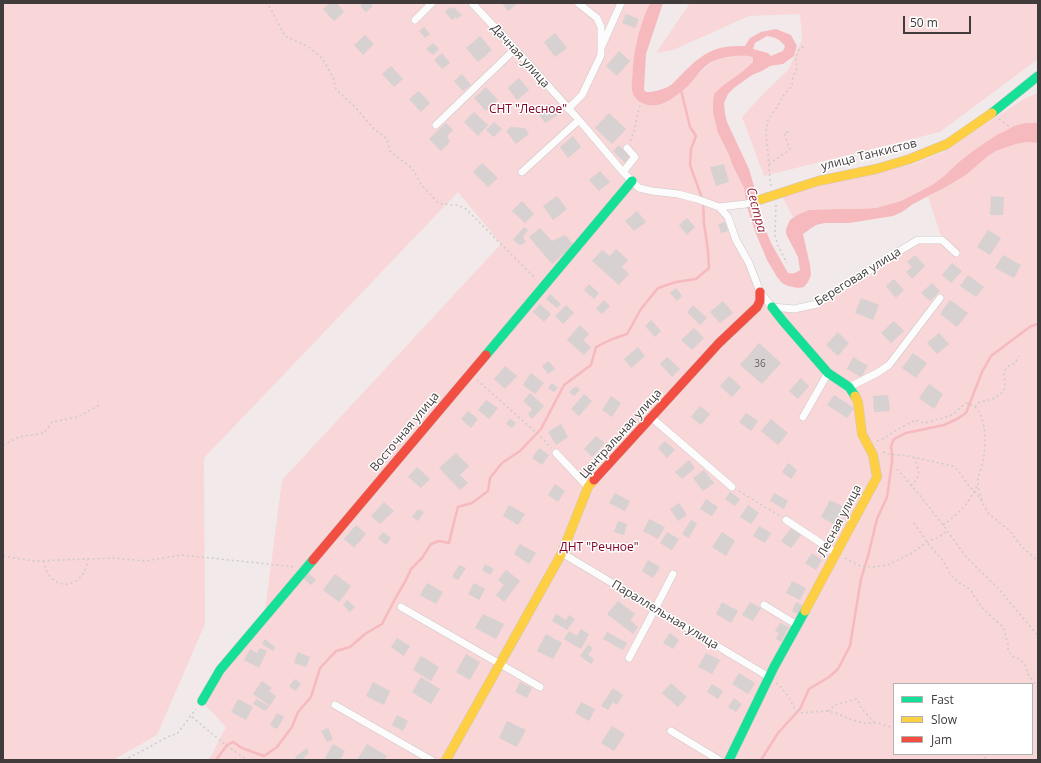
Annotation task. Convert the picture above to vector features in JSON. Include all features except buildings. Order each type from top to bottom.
[{"type":"street","points":[[415,20],[432,3]]},
{"type":"street","name":"Дачная улица","points":[[472,3],[639,188],[678,194],[719,207]]},
{"type":"street","points":[[568,109],[582,95],[601,55],[601,27],[597,18],[578,3]]},
{"type":"street","points":[[601,48],[621,3]]},
{"type":"street","points":[[436,126],[515,49]]},
{"type":"street","name":"улица Танкистов","points":[[756,201],[818,181],[876,169],[910,159],[941,147],[992,113],[1038,76]]},
{"type":"street","points":[[522,172],[579,120]]},
{"type":"street","points":[[623,172],[635,157],[627,148]]},
{"type":"street","name":"Восточная улица","points":[[202,701],[220,670],[632,181]]},
{"type":"street","points":[[719,207],[746,204],[756,201]]},
{"type":"street","points":[[719,207],[728,217],[736,240],[749,263],[760,292],[772,307]]},
{"type":"street","name":"Береговая улица","points":[[772,307],[794,309],[817,304],[918,240],[942,240],[956,253]]},
{"type":"street","name":"Центральная улица","points":[[446,760],[562,553],[588,487],[719,344],[757,307],[760,301],[760,292]]},
{"type":"street","points":[[849,387],[876,374],[889,365],[940,298]]},
{"type":"street","name":"Лесная улица","points":[[729,760],[770,677],[877,477],[873,455],[862,434],[858,402],[854,394],[849,387],[828,373],[772,307]]},
{"type":"street","points":[[803,417],[828,373]]},
{"type":"street","points":[[652,418],[732,487]]},
{"type":"street","points":[[556,453],[588,487]]},
{"type":"street","points":[[786,520],[836,553]]},
{"type":"street","name":"Параллельная улица","points":[[562,553],[770,677]]},
{"type":"street","points":[[629,658],[673,574]]},
{"type":"street","points":[[764,605],[797,626]]},
{"type":"street","points":[[401,607],[540,687]]},
{"type":"street","points":[[335,705],[431,760]]},
{"type":"street","points":[[671,731],[719,760]]},
{"type":"path","points":[[265,3],[269,6],[278,26],[285,36],[307,46],[322,58],[333,77],[336,89],[355,107],[374,129],[387,139],[390,150],[412,168],[421,184],[434,199],[438,202],[458,205],[466,209],[543,286]]},
{"type":"path","points":[[787,263],[778,246],[775,234],[776,205],[770,180],[766,136],[768,122],[772,114],[782,97],[792,86],[797,68],[796,57],[799,49],[805,46]]},
{"type":"path","points":[[633,135],[640,106]]},
{"type":"path","points":[[995,115],[1011,128]]},
{"type":"path","points":[[769,164],[790,149],[785,136],[785,132],[790,132]]},
{"type":"path","points":[[975,407],[978,402],[996,398],[1004,391],[1004,372],[1007,367],[1015,363],[1019,356]]},
{"type":"path","points":[[470,373],[541,437],[556,453]]},
{"type":"path","points":[[868,447],[915,420],[925,423],[952,415],[966,403],[972,405],[975,407],[982,419],[986,443],[978,478],[983,503]]},
{"type":"path","points":[[3,445],[19,437],[44,433],[52,422],[78,417],[99,405]]},
{"type":"path","points":[[868,447],[888,454],[953,466],[974,491],[989,514],[1010,531],[1022,547],[1038,561]]},
{"type":"path","points":[[912,486],[918,479],[919,474],[915,458]]},
{"type":"path","points":[[897,469],[947,530],[967,558],[998,588],[1038,636]]},
{"type":"path","points":[[943,525],[960,512],[965,506],[978,483]]},
{"type":"path","points":[[732,487],[786,520]]},
{"type":"path","points":[[914,523],[951,574],[957,581],[971,590],[984,610],[1003,627],[1008,644],[1008,650],[1012,656],[1023,662],[1028,674],[1038,688]]},
{"type":"path","points":[[836,553],[860,566],[882,566],[912,553],[927,542],[939,537],[947,530]]},
{"type":"path","points":[[3,556],[34,561],[115,558],[145,561],[182,555],[306,568]]},
{"type":"path","points":[[43,561],[49,574],[57,582],[65,585],[76,581],[84,573],[88,559]]},
{"type":"path","points":[[770,677],[780,686],[789,697],[794,708],[800,713],[828,711],[852,720],[878,722],[893,728]]},
{"type":"path","points":[[828,711],[832,709],[834,705],[857,699],[862,709],[874,722]]},
{"type":"path","points":[[124,760],[171,734],[177,734],[202,701]]},
{"type":"path","points":[[191,717],[232,750],[247,760]]},
{"type":"green space","points":[[3,3],[650,3],[641,25],[637,41],[634,56],[632,83],[650,106],[661,104],[687,87],[695,77],[712,62],[718,59],[740,56],[753,57],[753,62],[714,94],[713,101],[718,133],[744,188],[745,200],[717,206],[728,217],[770,305],[794,309],[817,304],[918,240],[942,239],[928,197],[966,175],[996,151],[1016,144],[1027,142],[1038,143],[1038,760],[209,760],[226,727],[206,706],[203,699],[264,619],[282,480],[501,244],[458,192],[204,458],[205,624],[157,735],[113,760],[3,760]]},
{"type":"green space","points":[[690,3],[1038,3],[1038,59],[940,132],[764,176],[742,117],[788,70],[802,40],[800,14],[749,16],[673,50],[656,53]]},
{"type":"green space","points":[[1038,93],[1038,123],[1025,123],[1014,126],[998,134],[960,161],[932,185],[901,201],[876,208],[809,210],[793,217],[782,196],[819,185],[914,164],[943,152],[1024,99]]},
{"type":"water","name":"Сестра","points":[[650,3],[663,3],[646,54],[644,90],[646,92],[657,91],[668,87],[696,60],[709,52],[725,47],[745,46],[750,38],[761,32],[776,29],[791,35],[797,46],[794,56],[783,64],[770,66],[752,75],[728,94],[724,103],[727,122],[749,169],[754,186],[757,208],[771,243],[788,273],[794,273],[800,270],[798,257],[786,234],[786,229],[790,220],[797,215],[809,210],[876,208],[901,201],[932,185],[973,151],[998,134],[1014,126],[1025,123],[1038,123],[1038,143],[1027,142],[1016,144],[996,151],[966,175],[893,216],[849,223],[825,223],[816,225],[803,234],[810,265],[811,275],[808,282],[804,287],[798,288],[788,286],[782,283],[777,277],[767,260],[746,204],[744,188],[718,133],[713,113],[714,94],[753,62],[753,57],[738,56],[715,60],[705,67],[686,88],[665,103],[651,105],[640,102],[635,98],[633,92],[633,69],[637,41]],"holes":[[[767,36],[778,39],[785,46],[783,51],[771,56],[768,53],[753,49],[755,43]]]},
{"type":"waterway","points":[[216,760],[227,745],[233,742],[242,748],[264,756],[277,747],[292,727],[298,712],[311,697],[320,668],[336,651],[350,647],[365,634],[382,624],[411,569],[422,558],[431,544],[439,541],[449,543],[458,507],[472,503],[488,491],[490,478],[502,463],[520,451],[541,429],[564,385],[591,365],[596,347],[627,334],[641,309],[658,288],[676,282],[696,279],[709,268],[703,201],[690,165],[691,149],[696,136],[690,127],[681,90]]},
{"type":"waterway","points":[[761,760],[778,733],[800,709],[809,689],[829,677],[838,669],[850,646],[861,579],[877,519],[887,497],[892,462],[891,446],[894,439],[906,433],[944,425],[966,413],[982,372],[991,356],[1031,326],[1038,324]]},
{"type":"traffic: fast","points":[[992,113],[1038,76]]},
{"type":"traffic: fast","points":[[486,355],[632,181]]},
{"type":"traffic: fast","points":[[772,307],[828,373],[849,387],[855,396]]},
{"type":"traffic: fast","points":[[202,701],[220,670],[313,560]]},
{"type":"traffic: fast","points":[[729,760],[774,667],[805,611]]},
{"type":"traffic: slow","points":[[756,201],[818,181],[876,169],[910,159],[947,144],[992,113]]},
{"type":"traffic: slow","points":[[805,611],[877,477],[873,455],[862,434],[858,402],[855,396]]},
{"type":"traffic: slow","points":[[446,760],[562,553],[588,487],[594,480]]},
{"type":"traffic: jam","points":[[594,480],[719,343],[757,307],[760,301],[760,292]]},
{"type":"traffic: jam","points":[[313,560],[486,355]]},
{"type":"park label","name":"СНТ \"Лесное\"","points":[[528,110]]},
{"type":"park label","name":"ДНТ \"Речное\"","points":[[599,548]]}]
